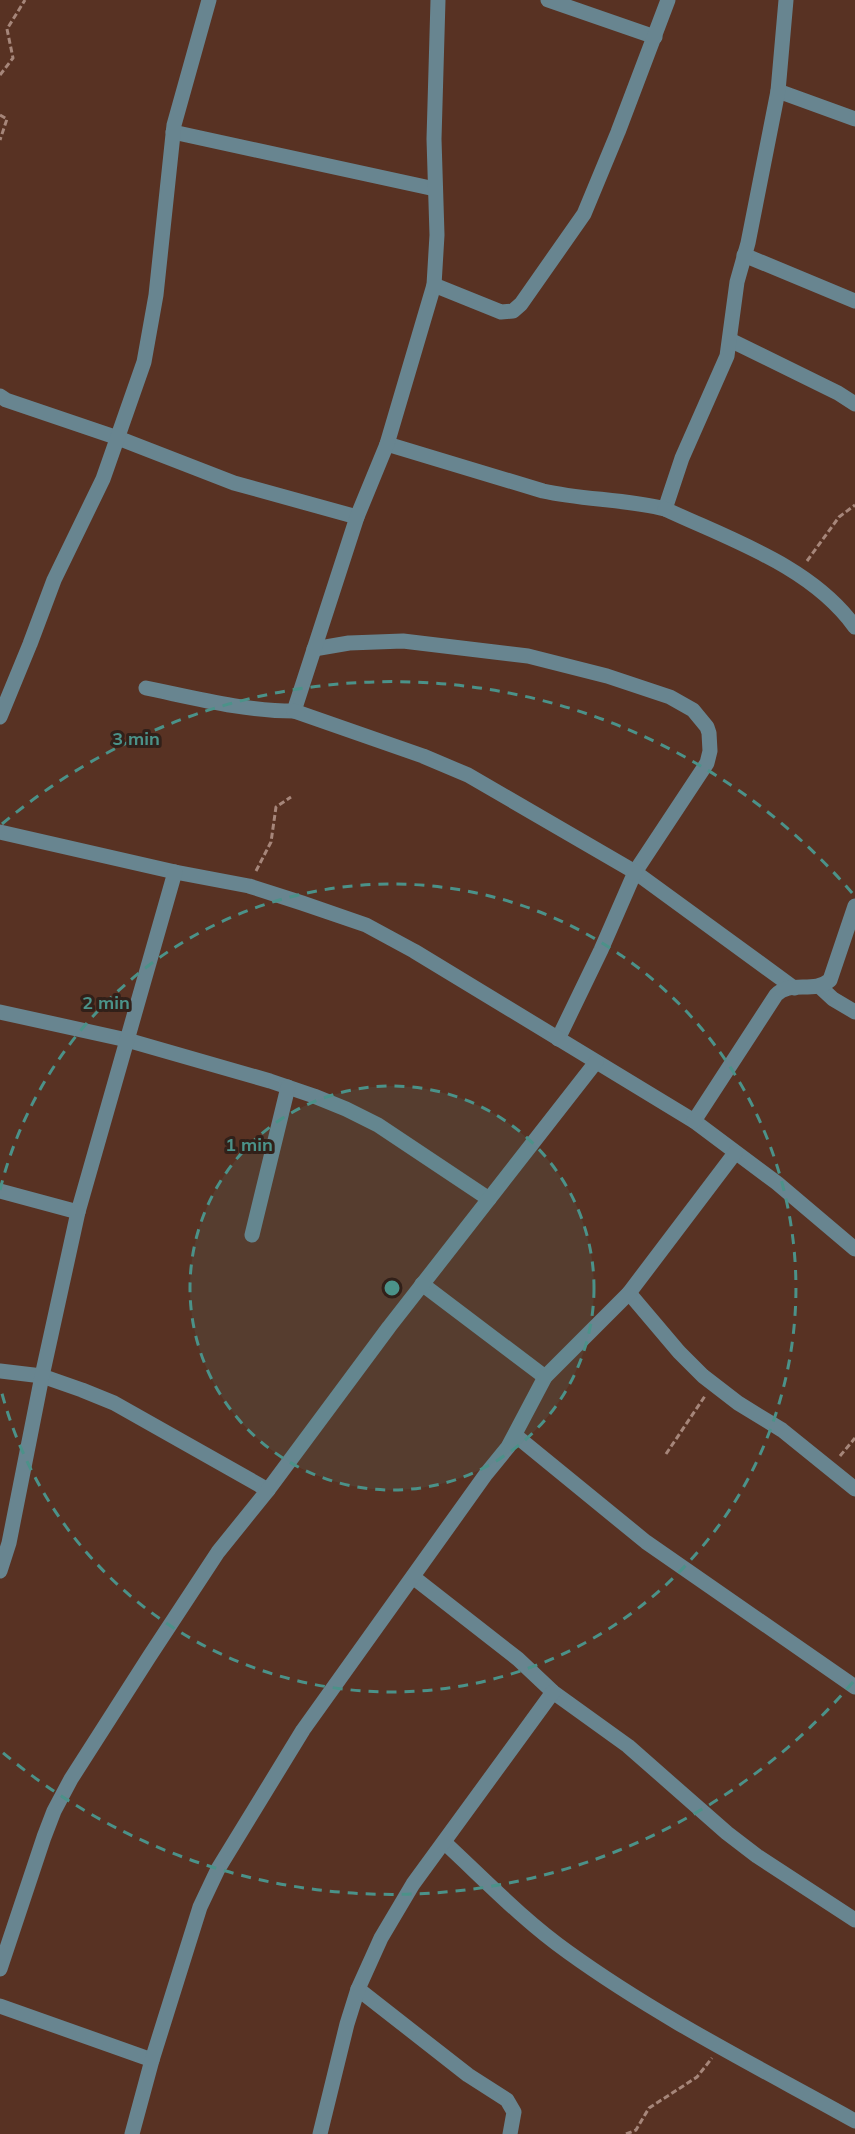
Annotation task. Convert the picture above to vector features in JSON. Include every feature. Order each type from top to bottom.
[{"type":"street","points":[[0,717],[54,580],[94,498],[118,438],[144,362],[150,336],[165,226],[173,132],[178,105],[209,0]]},
{"type":"street","points":[[294,711],[357,517],[387,444],[434,285],[437,218],[434,139],[438,0]]},
{"type":"street","points":[[548,0],[655,37]]},
{"type":"street","points":[[434,285],[495,311],[508,312],[521,304],[584,214],[668,0]]},
{"type":"street","points":[[665,509],[682,458],[723,367],[730,340],[733,305],[778,91],[786,0]]},
{"type":"street","points":[[778,91],[855,118]]},
{"type":"street","points":[[173,132],[435,189]]},
{"type":"street","points":[[744,255],[855,300]]},
{"type":"street","points":[[730,340],[838,393],[855,404]]},
{"type":"street","points":[[0,396],[234,483],[357,517]]},
{"type":"street","points":[[387,444],[562,496],[650,505],[665,509],[778,562],[831,600],[855,627]]},
{"type":"street","points":[[314,649],[349,643],[403,641],[528,656],[642,687],[670,697],[693,710],[707,727],[711,739],[703,772],[635,872],[602,950],[558,1039]]},
{"type":"street","points":[[146,688],[244,707],[294,711],[423,756],[468,775],[513,799],[635,872],[794,988]]},
{"type":"street","points":[[0,832],[175,872],[249,886],[366,926],[414,951],[694,1121],[777,1183],[855,1249]]},
{"type":"street","points":[[0,1571],[4,1543],[78,1212],[175,872]]},
{"type":"street","points":[[694,1121],[776,995],[783,990],[819,986],[830,980],[855,906]]},
{"type":"street","points":[[819,986],[833,999],[855,1012]]},
{"type":"street","points":[[0,1012],[127,1040],[288,1087],[346,1109],[378,1125],[489,1200]]},
{"type":"street","points":[[0,1969],[54,1811],[71,1779],[218,1552],[268,1490],[422,1284],[596,1062]]},
{"type":"street","points":[[252,1235],[288,1087]]},
{"type":"street","points":[[132,2134],[152,2060],[200,1907],[218,1869],[303,1730],[384,1614],[508,1447],[545,1377],[629,1293],[735,1153]]},
{"type":"street","points":[[0,1191],[78,1212]]},
{"type":"street","points":[[422,1284],[545,1377]]},
{"type":"street","points":[[629,1293],[679,1352],[713,1385],[776,1426],[855,1489]]},
{"type":"street","points":[[0,1371],[42,1376],[82,1389],[114,1403],[268,1490]]},
{"type":"street","points":[[515,1434],[646,1542],[855,1687]]},
{"type":"street","points":[[413,1577],[518,1659],[553,1692],[628,1746],[726,1833],[855,1920]]},
{"type":"street","points":[[320,2134],[347,2024],[358,1989],[381,1938],[408,1893],[553,1692]]},
{"type":"street","points":[[445,1843],[518,1911],[616,1986],[855,2121]]},
{"type":"street","points":[[358,1989],[468,2075],[507,2100],[514,2112],[510,2134]]},
{"type":"street","points":[[0,2006],[152,2060]]},
{"type":"path","points":[[0,75],[13,58],[7,29],[25,0]]},
{"type":"path","points":[[0,115],[7,119],[0,140]]},
{"type":"path","points":[[798,575],[839,517],[855,505]]},
{"type":"path","points":[[249,886],[271,842],[276,807],[291,797]]},
{"type":"path","points":[[666,1454],[713,1385]]},
{"type":"path","points":[[829,1469],[855,1438]]},
{"type":"path","points":[[626,2134],[636,2130],[648,2108],[698,2077],[722,2047]]}]
